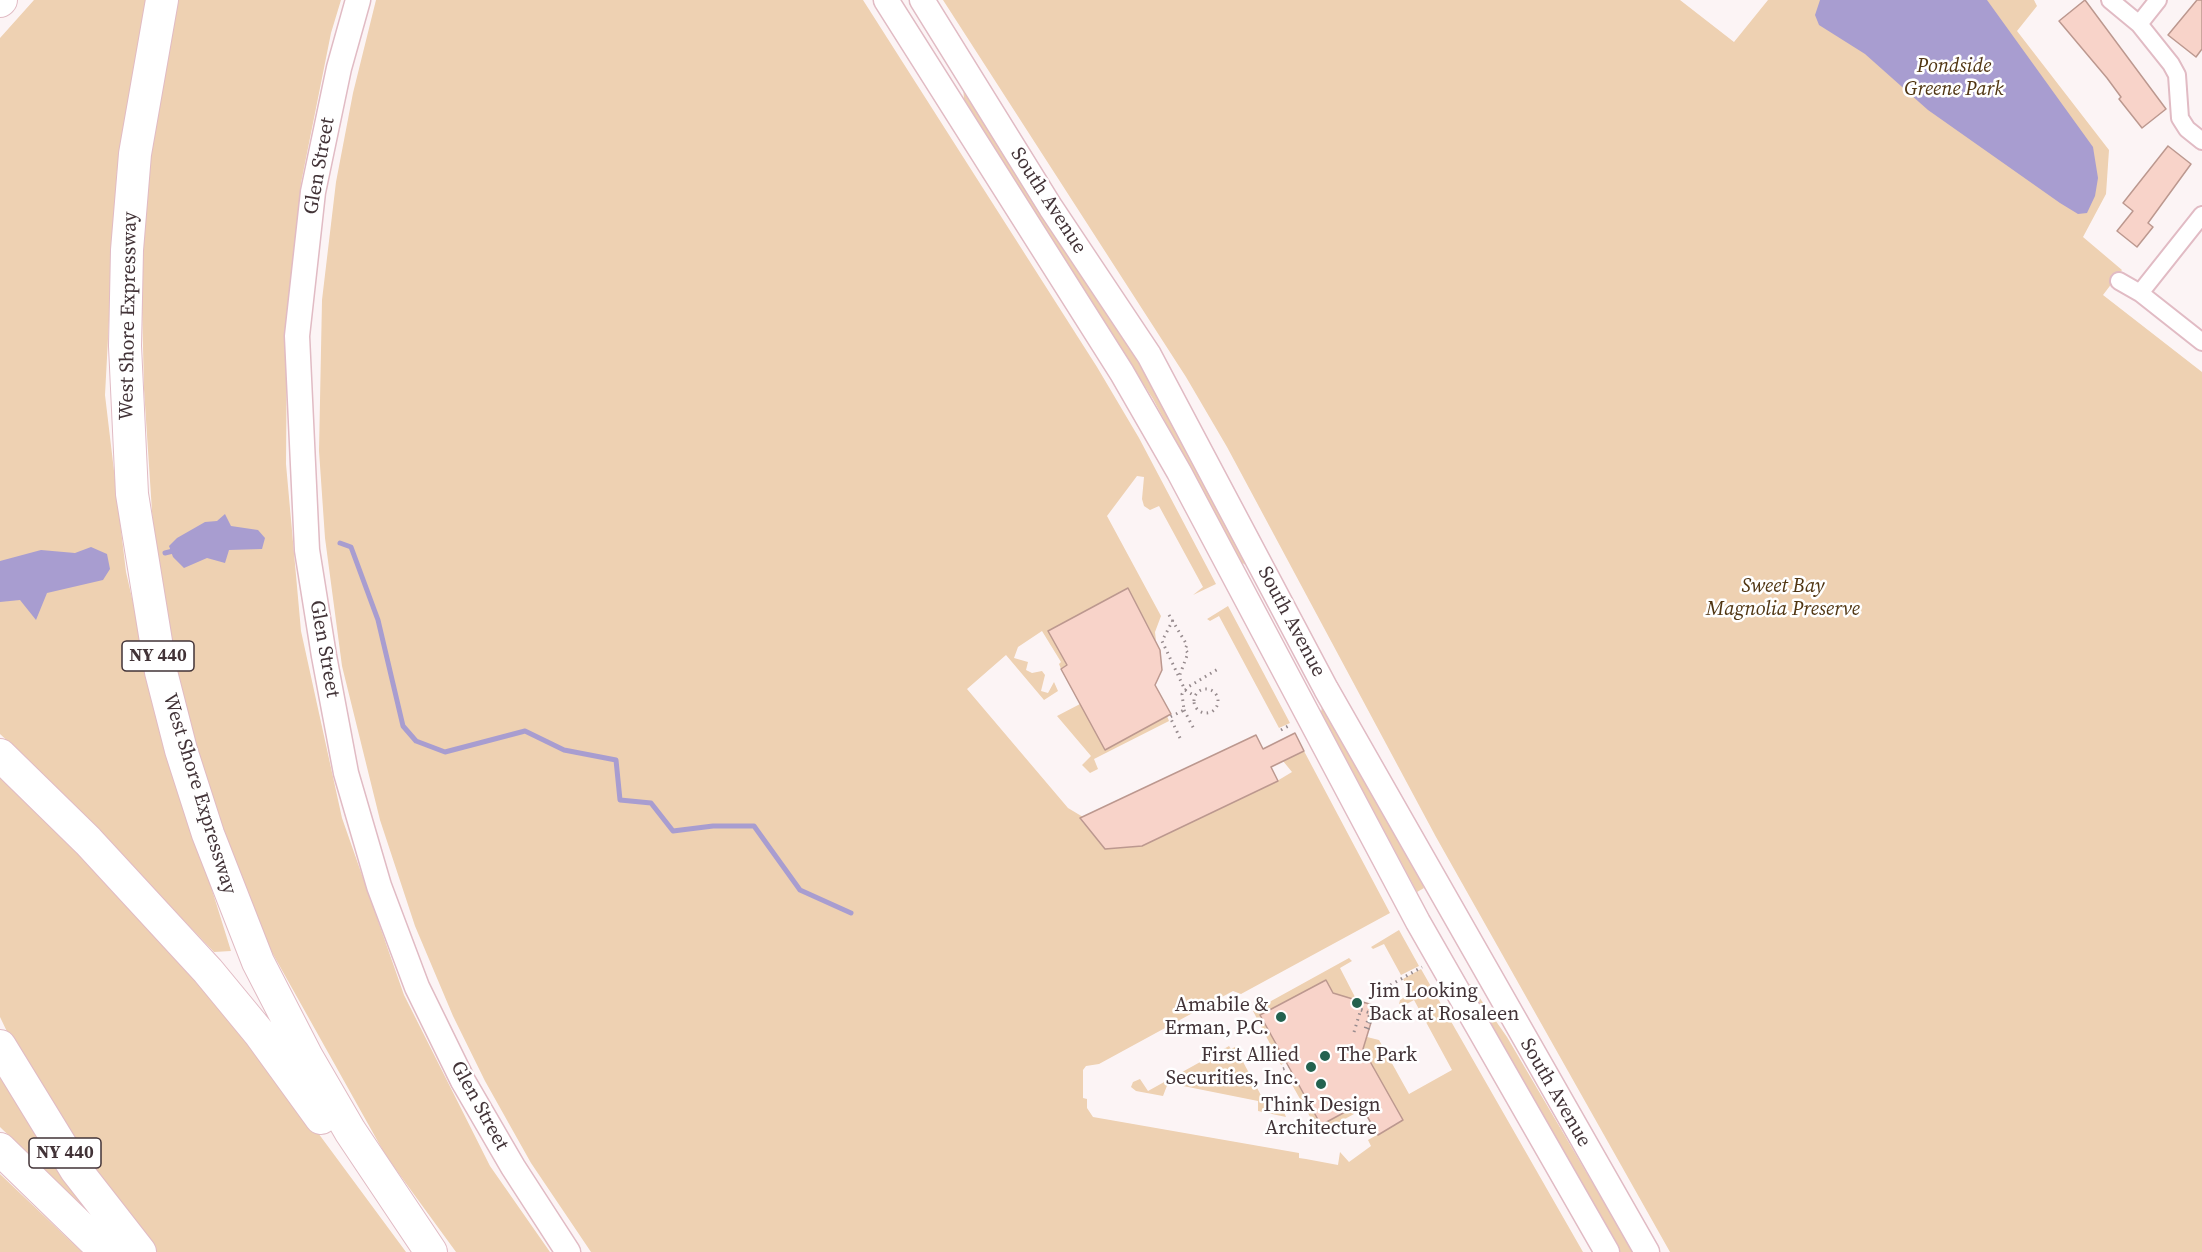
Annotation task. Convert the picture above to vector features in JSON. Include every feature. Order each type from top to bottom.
[{"type":"highway","name":"West Shore Expressway","points":[[162,0],[135,154],[127,250],[125,346],[132,494],[161,672],[181,750],[208,834],[258,962],[307,1057],[350,1131],[431,1252]]},
{"type":"highway","points":[[0,755],[109,863],[236,1004],[287,1071],[414,1252]]},
{"type":"highway","name":"NY 440","points":[[0,1046],[76,1170],[140,1252]]},
{"type":"highway","points":[[0,1149],[105,1252]]},
{"type":"street","name":"Glen Street","points":[[358,0],[339,68],[313,192],[297,336],[307,550],[324,656],[346,774],[379,885],[417,987],[463,1081],[513,1167],[568,1252]]},
{"type":"street","name":"South Avenue","points":[[886,0],[1122,373],[1179,472],[1418,922],[1606,1252]]},
{"type":"street","name":"South Avenue","points":[[921,0],[1051,208],[1149,355],[1332,699],[1647,1252]]},
{"type":"street","points":[[2110,0],[2139,24],[2171,64],[2177,75],[2180,118],[2187,129],[2202,141]]},
{"type":"street","points":[[2139,24],[2157,0]]},
{"type":"street","points":[[2140,293],[2202,215]]},
{"type":"street","points":[[2119,281],[2140,293],[2202,342]]},
{"type":"path","points":[[1169,615],[1187,645],[1188,653],[1179,677]]},
{"type":"path","points":[[1173,620],[1162,641],[1185,690],[1195,696]]},
{"type":"path","points":[[1195,730],[1181,700],[1185,690],[1218,669]]},
{"type":"path","points":[[1202,690],[1210,690],[1216,695],[1217,707],[1208,714],[1200,712],[1195,706],[1195,696],[1202,690]]},
{"type":"path","points":[[1180,738],[1170,717],[1184,710]]},
{"type":"path","points":[[1281,730],[1292,724]]},
{"type":"path","points":[[1380,991],[1422,966]]},
{"type":"path","points":[[1354,1032],[1364,999]]},
{"type":"path","points":[[1361,1010],[1370,1013],[1365,1029],[1368,1030],[1372,1014],[1378,1016]]},
{"type":"path","points":[[1283,1070],[1289,1066]]},
{"type":"green space","points":[[34,0],[152,0],[117,170],[105,395],[126,572],[162,729],[231,951],[214,952],[48,779],[0,734],[0,38]]},
{"type":"green space","points":[[177,0],[341,0],[331,33],[301,183],[287,327],[286,464],[301,631],[342,818],[404,995],[490,1166],[550,1252],[456,1252],[386,1156],[250,913],[195,761],[157,588],[144,389],[140,221],[158,83]]},
{"type":"green space","points":[[376,0],[863,0],[1097,367],[1139,438],[1216,584],[1193,595],[1203,587],[1159,506],[1150,510],[1144,506],[1142,499],[1144,477],[1137,476],[1107,516],[1161,616],[1155,632],[1156,641],[1128,588],[1049,631],[1067,665],[1061,669],[1059,664],[1061,662],[1042,631],[1018,647],[1014,658],[1028,662],[1026,670],[1032,673],[1042,671],[1045,675],[1041,691],[1048,693],[1054,682],[1058,691],[1044,700],[1006,655],[967,689],[1068,808],[1083,817],[1080,819],[1105,849],[1142,846],[1272,784],[1292,772],[1283,761],[1304,751],[1390,913],[1241,994],[1233,991],[1099,1064],[1086,1066],[1083,1070],[1083,1098],[1087,1099],[1087,1108],[1093,1117],[1299,1153],[1299,1158],[1338,1165],[1340,1152],[1349,1162],[1371,1146],[1368,1140],[1403,1120],[1363,1049],[1367,1037],[1379,1040],[1409,1094],[1452,1070],[1414,1000],[1403,1006],[1399,1004],[1400,1000],[1411,993],[1403,979],[1421,969],[1583,1252],[591,1252],[531,1163],[485,1081],[453,1016],[415,926],[380,820],[342,666],[325,538],[319,451],[322,300],[336,182],[353,93]]},
{"type":"green space","name":"Sweet Bay Magnolia Preserve","points":[[943,0],[1680,0],[1734,42],[1768,0],[2034,0],[2037,6],[2017,31],[2109,150],[2106,194],[2083,237],[2122,270],[2103,295],[2202,372],[2202,1252],[1670,1252],[1436,837],[1227,447],[1186,377]]},
{"type":"green space","points":[[963,86],[1145,368],[1247,566],[1241,562],[1153,399],[964,99]]},
{"type":"green space","points":[[1228,606],[1290,723],[1279,728],[1219,616],[1210,621],[1207,619]]},
{"type":"green space","points":[[1080,704],[1167,716],[1169,721],[1094,759],[1098,769],[1090,773],[1082,765],[1091,756],[1057,716]]},
{"type":"green space","points":[[1322,707],[1347,744],[1418,870],[1424,888],[1417,892],[1321,712]]},
{"type":"green space","points":[[0,766],[225,1007],[406,1252],[156,1252],[76,1146],[13,1044],[0,1017]]},
{"type":"green space","points":[[1399,930],[1419,966],[1401,975],[1384,944],[1373,949],[1371,947]]},
{"type":"green space","points":[[1349,958],[1352,961],[1340,968],[1355,997],[1348,1020],[1326,980],[1261,1015],[1286,1062],[1281,1065],[1253,1011]]},
{"type":"green space","points":[[1470,984],[1507,1037],[1633,1252],[1620,1252],[1466,987]]},
{"type":"green space","points":[[1229,1046],[1231,1049],[1235,1047],[1270,1112],[1282,1107],[1286,1117],[1258,1111],[1258,1101],[1168,1083],[1163,1096],[1136,1091],[1131,1087],[1133,1082],[1140,1079],[1148,1091]]},
{"type":"green space","points":[[1291,1071],[1321,1125],[1351,1109],[1354,1114],[1332,1126],[1329,1132],[1318,1131],[1286,1074]]},
{"type":"green space","points":[[0,1074],[115,1238],[108,1245],[36,1162],[0,1127]]},
{"type":"green space","points":[[0,1174],[82,1252],[0,1252]]},
{"type":"shaded area","points":[[1820,0],[1987,0],[2093,147],[2098,178],[2095,196],[2087,213],[2078,214],[2060,203],[1928,110],[1865,54],[1819,25],[1815,15]]},
{"type":"shaded area","points":[[225,514],[231,526],[258,530],[265,538],[262,549],[229,550],[225,563],[207,558],[184,568],[173,557],[169,546],[177,538],[205,522],[217,521]]},
{"type":"shaded area","points":[[91,547],[107,554],[110,569],[103,580],[47,593],[36,620],[20,600],[0,602],[0,561],[41,550],[75,553]]},
{"type":"building","points":[[2085,0],[2166,109],[2142,128],[2119,99],[2121,97],[2107,78],[2059,21]]},
{"type":"building","points":[[2197,0],[2202,0],[2202,49],[2196,57],[2168,35]]},
{"type":"building","points":[[2168,146],[2191,164],[2148,223],[2153,227],[2137,247],[2117,231],[2133,211],[2123,203]]},
{"type":"building","points":[[1128,588],[1160,650],[1162,670],[1155,685],[1171,714],[1105,750],[1061,669],[1067,665],[1048,631]]},
{"type":"building","points":[[1295,733],[1304,751],[1271,767],[1278,781],[1142,846],[1105,849],[1080,818],[1256,735],[1263,749]]},
{"type":"building","name":"The Park","points":[[1326,980],[1333,993],[1376,1006],[1363,1049],[1403,1120],[1378,1135],[1360,1104],[1321,1125],[1260,1015]]},
{"type":"waterway","points":[[340,543],[351,547],[378,620],[403,726],[416,741],[445,752],[525,731],[564,750],[616,760],[620,800],[651,803],[673,831],[713,826],[754,826],[800,890],[851,913]]},
{"type":"waterway","points":[[165,553],[177,550]]},
{"type":"place","name":"Jim Looking Back at Rosaleen","points":[[1357,1003]]},
{"type":"place","name":"Amabile & Erman, P.C.","points":[[1281,1017]]},
{"type":"place","name":"The Park","points":[[1325,1056]]},
{"type":"place","name":"First Allied Securities, Inc.","points":[[1311,1067]]},
{"type":"place","name":"Think Design Architecture","points":[[1321,1084]]},
{"type":"park label","name":"Pondside Greene Park","points":[[1954,78]]}]
